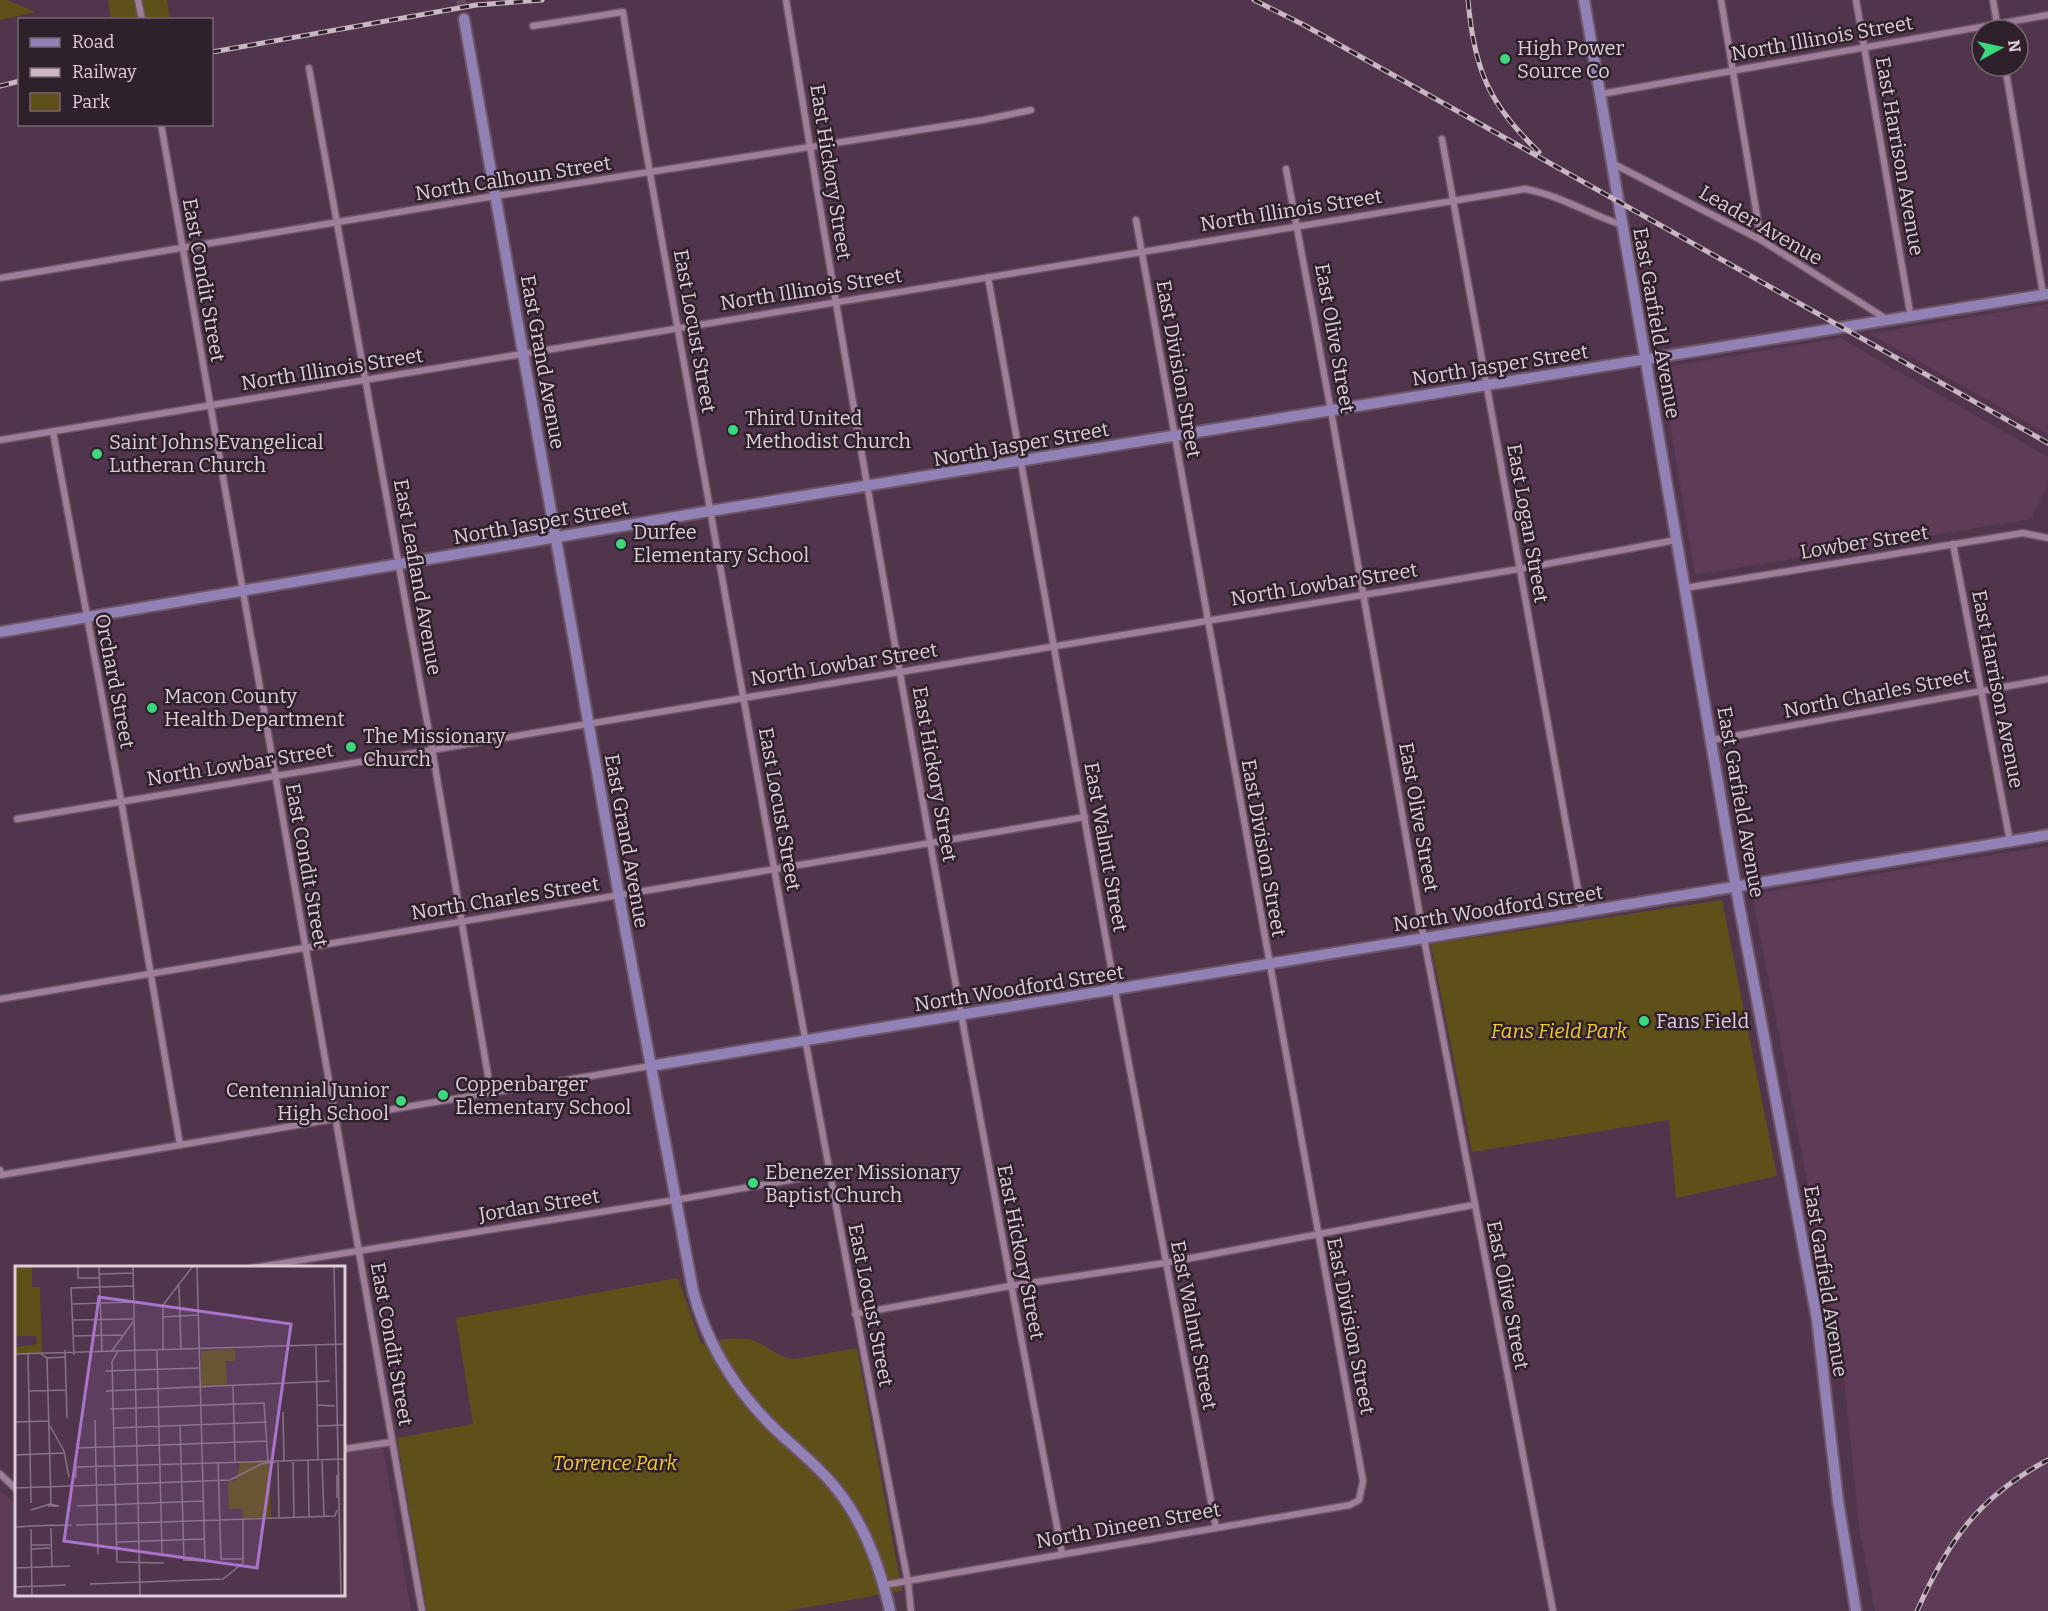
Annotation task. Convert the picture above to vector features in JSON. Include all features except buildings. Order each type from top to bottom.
[{"type":"street","points":[[138,0],[142,18]]},
{"type":"street","name":"East Hickory Street","points":[[786,0],[835,303],[869,487],[899,672],[932,844],[960,1016],[1062,1553]]},
{"type":"street","points":[[1721,0],[1761,240]]},
{"type":"street","name":"East Harrison Avenue","points":[[1856,0],[1911,318]]},
{"type":"street","points":[[1993,0],[1996,18]]},
{"type":"street","name":"East Garfield Avenue","points":[[1585,3],[1736,888],[1818,1319],[1838,1501],[1856,1611]]},
{"type":"street","name":"East Locust Street","points":[[533,26],[623,12],[648,173],[678,328],[855,1314],[908,1582],[910,1611]]},
{"type":"street","name":"North Illinois Street","points":[[2030,19],[2048,15]]},
{"type":"street","name":"East Grand Avenue","points":[[464,19],[619,896],[693,1291],[708,1338],[729,1376],[748,1400],[836,1487],[860,1524],[884,1585],[890,1611]]},
{"type":"street","name":"North Illinois Street","points":[[1601,94],[1970,31]]},
{"type":"street","name":"East Leafland Avenue","points":[[309,68],[432,748],[491,1093]]},
{"type":"street","points":[[2007,78],[2045,294]]},
{"type":"street","name":"North Calhoun Street","points":[[0,278],[182,250],[495,196],[983,120],[1031,110]]},
{"type":"street","name":"East Condit Street","points":[[161,126],[208,406],[337,1120],[422,1611]]},
{"type":"street","name":"East Logan Street","points":[[1442,139],[1582,912]]},
{"type":"street","name":"Leader Avenue","points":[[1612,163],[1761,240],[1890,321]]},
{"type":"street","name":"East Olive Street","points":[[1286,169],[1473,1205],[1553,1611]]},
{"type":"street","name":"North Illinois Street","points":[[0,440],[1525,189],[1546,193],[1622,225]]},
{"type":"street","name":"East Division Street","points":[[1136,220],[1268,964],[1363,1481]]},
{"type":"street","name":"East Walnut Street","points":[[988,277],[1114,990],[1216,1527]]},
{"type":"street","name":"North Jasper Street","points":[[0,632],[86,615],[1487,385],[1911,318],[2045,294]]},
{"type":"street","name":"Orchard Street","points":[[53,432],[121,800],[180,1145]]},
{"type":"street","name":"Lowber Street","points":[[1685,588],[2023,533],[2048,538]]},
{"type":"street","name":"North Lowbar Street","points":[[17,819],[588,722],[1519,569],[1676,540]]},
{"type":"street","name":"East Harrison Avenue","points":[[1953,544],[2010,841]]},
{"type":"street","name":"North Charles Street","points":[[1712,740],[2048,679]]},
{"type":"street","name":"North Charles Street","points":[[0,999],[1085,817]]},
{"type":"street","name":"North Woodford Street","points":[[0,1170],[1,1175],[2048,835]]},
{"type":"street","name":"Jordan Street","points":[[264,1266],[830,1173]]},
{"type":"street","points":[[855,1314],[1011,1286],[1165,1263],[1473,1205]]},
{"type":"street","points":[[345,1449],[392,1442]]},
{"type":"street","points":[[0,1474],[15,1488]]},
{"type":"street","name":"North Dineen Street","points":[[884,1585],[1350,1505],[1359,1500],[1363,1481]]},
{"type":"shaded area","points":[[2048,304],[2048,434],[1870,334]]},
{"type":"shaded area","points":[[1840,338],[2048,457],[2048,484],[2031,519],[1695,575],[1661,368]]},
{"type":"shaded area","points":[[2048,846],[2048,1611],[1875,1611],[1859,1527],[1843,1367],[1752,894]]},
{"type":"shaded area","points":[[383,1447],[411,1611],[0,1611],[0,1491],[15,1503],[15,1596],[345,1596],[345,1454]]},
{"type":"green space","points":[[0,0],[7,0],[36,12],[0,20]]},
{"type":"green space","points":[[108,0],[167,0],[170,18],[111,18]]},
{"type":"green space","name":"Fans Field Park","points":[[1722,900],[1777,1176],[1676,1198],[1669,1120],[1472,1152],[1431,944]]},
{"type":"green space","name":"Torrence Park","points":[[678,1278],[701,1344],[729,1339],[750,1340],[784,1357],[795,1359],[857,1348],[902,1591],[785,1611],[427,1611],[397,1438],[473,1424],[456,1318]]},
{"type":"tunnel","points":[[461,0],[464,19]]},
{"type":"railway","points":[[213,52],[476,5],[542,0]]},
{"type":"railway","points":[[1254,0],[1304,25],[2048,443]]},
{"type":"railway","points":[[1468,0],[1475,46],[1487,84],[1508,118],[1539,152]]},
{"type":"railway","points":[[0,86],[18,82]]},
{"type":"railway","points":[[1917,1611],[1941,1563],[1968,1523],[2002,1489],[2048,1460]]},
{"type":"place","name":"High Power Source Co","points":[[1505,59]]},
{"type":"place","name":"Third United Methodist Church","points":[[733,430]]},
{"type":"place","name":"Saint Johns Evangelical Lutheran Church","points":[[97,454]]},
{"type":"place","name":"Durfee Elementary School","points":[[621,544]]},
{"type":"place","name":"Macon County Health Department","points":[[152,708]]},
{"type":"place","name":"The Missionary Church","points":[[351,747]]},
{"type":"place","name":"Fans Field","points":[[1644,1021]]},
{"type":"place","name":"Coppenbarger Elementary School","points":[[443,1095]]},
{"type":"place","name":"Centennial Junior High School","points":[[401,1101]]},
{"type":"place","name":"Ebenezer Missionary Baptist Church","points":[[753,1183]]}]
